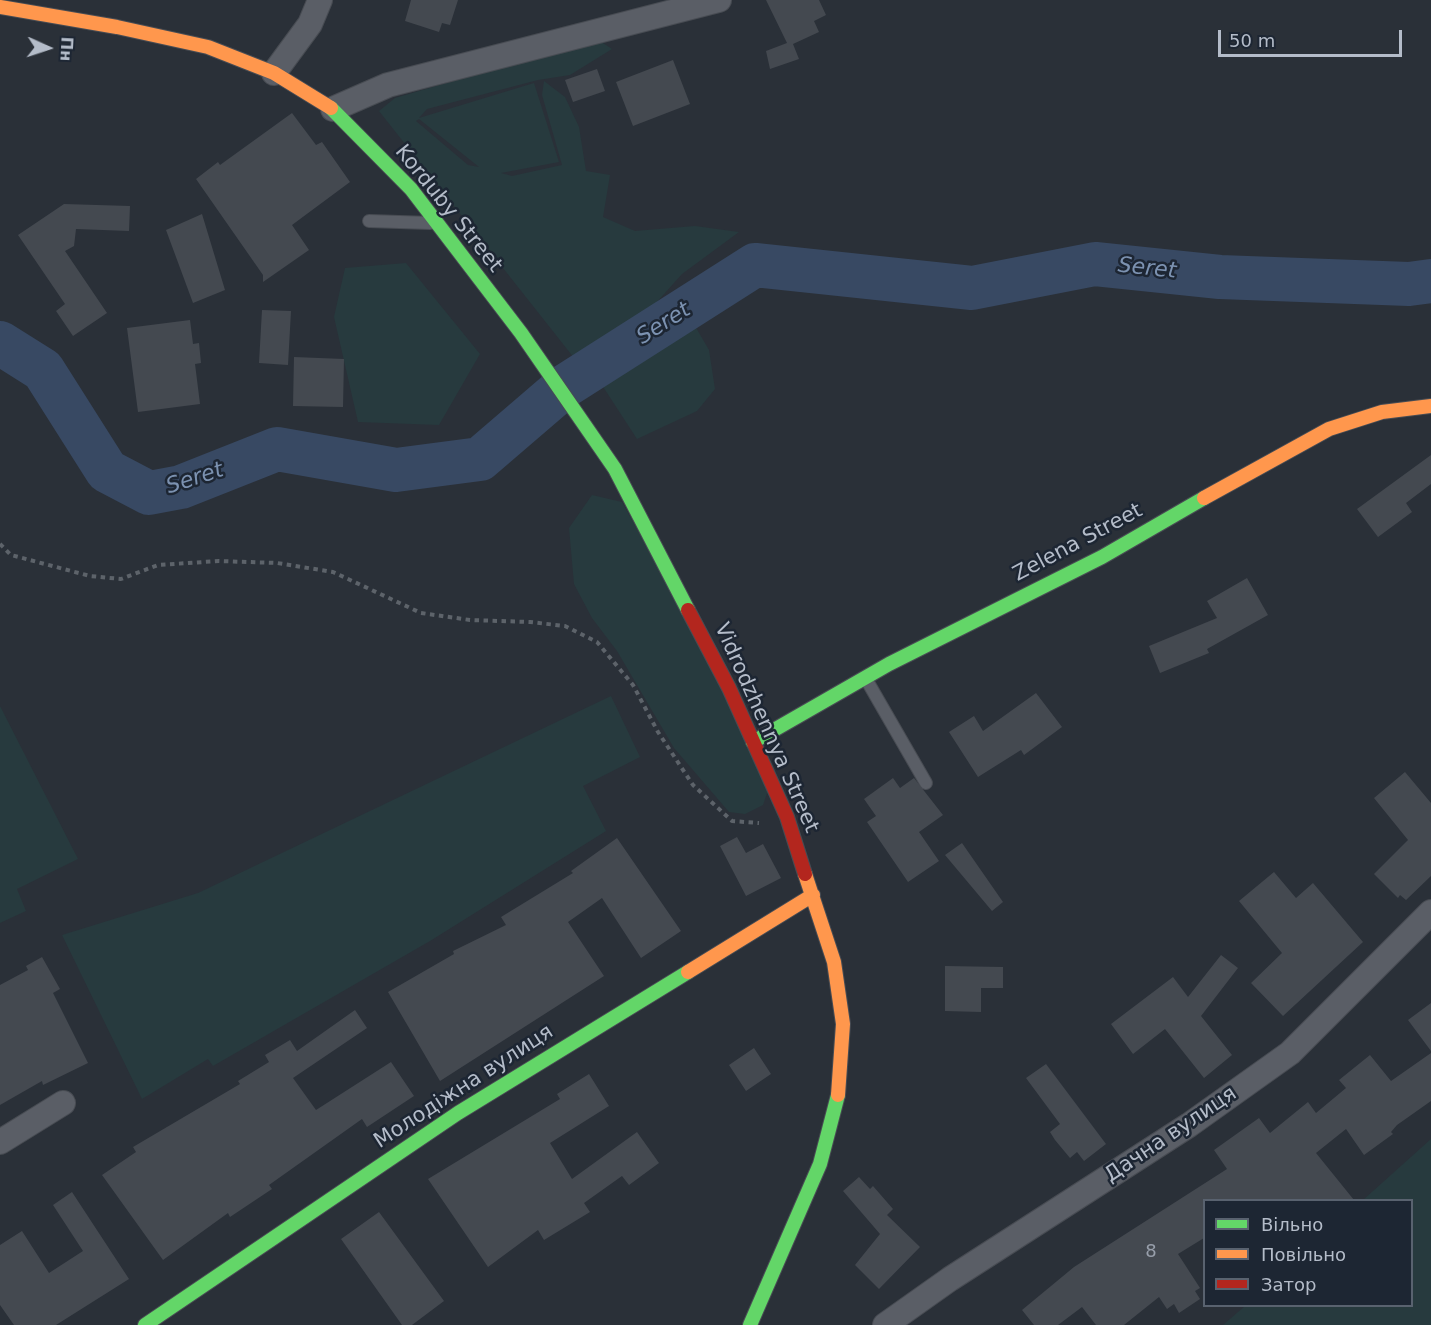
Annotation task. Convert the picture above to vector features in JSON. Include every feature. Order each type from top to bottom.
[{"type":"street","points":[[274,73],[310,24],[320,0]]},
{"type":"street","points":[[333,109],[388,85],[718,0]]},
{"type":"street","name":"Korduby Street","points":[[0,7],[117,27],[208,47],[274,73],[333,109],[411,189],[521,333],[615,469]]},
{"type":"street","name":"Zelena Street","points":[[753,742],[866,678],[1102,556],[1271,459],[1329,429],[1382,412],[1431,406]]},
{"type":"street","name":"Vidrodzhennya Street","points":[[615,469],[729,688],[787,817],[834,962],[843,1024],[841,1086],[820,1164],[750,1325]]},
{"type":"street","name":"Молодіжна вулиця","points":[[145,1325],[228,1271],[458,1113],[813,894]]},
{"type":"street","name":"Дачна вулиця","points":[[885,1325],[950,1279],[1190,1125],[1290,1053],[1431,912]]},
{"type":"street","points":[[0,1142],[63,1103]]},
{"type":"lane","points":[[369,221],[437,224]]},
{"type":"lane","points":[[866,678],[926,783]]},
{"type":"path","points":[[0,544],[11,555],[90,576],[121,579],[158,565],[219,561],[277,563],[333,572],[421,614],[470,620],[565,626],[597,642],[633,685],[658,732],[693,786],[732,821],[755,824],[787,817]]},
{"type":"green space","points":[[597,39],[612,49],[570,75],[538,80],[427,109],[419,118],[534,83],[559,162],[501,173],[512,176],[562,165],[542,95],[544,81],[565,97],[579,127],[586,171],[610,175],[603,217],[635,231],[695,226],[739,232],[682,274],[647,313],[607,348],[578,363],[379,111],[395,98]],"holes":[[[419,119],[479,167],[468,165],[416,121]]]},
{"type":"green space","points":[[406,263],[480,354],[439,425],[358,422],[334,317],[345,268]]},
{"type":"green space","points":[[695,326],[709,350],[715,389],[697,411],[637,439],[598,379],[637,347]]},
{"type":"green space","points":[[592,495],[622,502],[774,773],[763,805],[745,814],[729,812],[674,748],[617,651],[592,618],[574,584],[569,528]]},
{"type":"green space","points":[[611,696],[640,757],[583,786],[606,831],[430,941],[213,1066],[208,1059],[142,1099],[62,935],[198,893]]},
{"type":"green space","points":[[0,706],[78,859],[17,889],[26,911],[0,923]]},
{"type":"green space","points":[[1431,1139],[1431,1325],[1223,1325],[1244,1307],[1413,1307],[1413,1199],[1364,1199]]},
{"type":"building","points":[[411,0],[458,0],[450,25],[442,23],[439,32],[405,21]]},
{"type":"building","points":[[766,0],[819,0],[826,15],[814,21],[819,32],[793,44],[799,59],[770,69],[766,51],[787,43]]},
{"type":"building","points":[[673,60],[690,104],[633,126],[616,82]]},
{"type":"building","points":[[597,69],[605,91],[573,102],[565,80]]},
{"type":"building","points":[[292,113],[316,145],[322,142],[350,182],[292,225],[309,250],[263,282],[263,275],[196,179],[218,162],[220,165]]},
{"type":"building","points":[[64,204],[130,206],[129,231],[76,229],[74,246],[65,251],[107,313],[73,336],[56,311],[65,304],[18,235]]},
{"type":"building","points":[[202,214],[225,290],[193,303],[166,230]]},
{"type":"building","points":[[262,310],[291,311],[288,365],[259,363]]},
{"type":"building","points":[[190,320],[193,344],[199,343],[201,363],[195,364],[200,404],[138,412],[127,328]]},
{"type":"building","points":[[294,357],[344,359],[343,407],[293,406]]},
{"type":"building","points":[[1431,455],[1431,484],[1406,503],[1412,512],[1378,537],[1357,509]]},
{"type":"building","points":[[1247,578],[1268,615],[1207,649],[1209,653],[1160,673],[1149,646],[1217,618],[1207,601]]},
{"type":"building","points":[[1036,693],[1062,727],[1024,755],[1021,750],[978,777],[949,732],[974,716],[983,731]]},
{"type":"building","points":[[1405,772],[1431,803],[1431,876],[1406,900],[1400,895],[1398,898],[1374,874],[1408,840],[1374,798]]},
{"type":"building","points":[[893,778],[900,788],[914,778],[943,815],[919,832],[939,861],[908,882],[867,822],[876,816],[864,799]]},
{"type":"building","points":[[737,837],[746,853],[763,844],[781,878],[746,896],[720,846]]},
{"type":"building","points":[[617,838],[681,931],[641,958],[602,898],[568,922],[604,976],[440,1081],[388,992],[454,954],[453,951],[506,925],[501,917],[573,873],[571,871]]},
{"type":"building","points":[[962,843],[1003,902],[992,911],[945,855]]},
{"type":"building","points":[[1274,872],[1296,898],[1313,883],[1363,942],[1283,1016],[1251,983],[1282,953],[1239,901]]},
{"type":"building","points":[[1221,955],[1238,968],[1201,1016],[1232,1055],[1204,1078],[1165,1029],[1133,1054],[1111,1024],[1173,977],[1188,997]]},
{"type":"building","points":[[42,957],[60,989],[53,993],[88,1063],[43,1085],[42,1081],[0,1105],[0,985],[28,970],[26,966]]},
{"type":"building","points":[[945,966],[1003,967],[1003,988],[981,988],[981,1012],[945,1011]]},
{"type":"building","points":[[1431,1003],[1431,1051],[1408,1020]]},
{"type":"building","points":[[355,1010],[367,1028],[293,1078],[316,1110],[391,1062],[414,1096],[367,1127],[362,1119],[269,1185],[272,1189],[230,1217],[228,1213],[163,1260],[102,1175],[136,1152],[133,1147],[240,1084],[238,1081],[269,1062],[265,1055],[290,1040],[297,1051]]},
{"type":"building","points":[[754,1048],[771,1074],[746,1091],[729,1065]]},
{"type":"building","points":[[1431,1053],[1431,1101],[1397,1125],[1391,1132],[1393,1134],[1364,1155],[1346,1129],[1316,1153],[1353,1199],[1203,1199],[1203,1239],[1178,1254],[1200,1288],[1195,1291],[1200,1299],[1179,1313],[1174,1304],[1167,1309],[1159,1297],[1124,1325],[1096,1325],[1082,1307],[1058,1325],[1034,1325],[1022,1310],[1074,1267],[1227,1169],[1214,1150],[1259,1118],[1270,1133],[1308,1102],[1316,1113],[1346,1088],[1339,1080],[1370,1055],[1391,1081]]},
{"type":"building","points":[[1046,1064],[1106,1144],[1084,1161],[1077,1152],[1070,1158],[1055,1140],[1050,1132],[1060,1124],[1026,1078]]},
{"type":"building","points":[[589,1074],[609,1106],[550,1143],[572,1179],[637,1132],[659,1163],[629,1185],[622,1176],[584,1203],[590,1212],[544,1240],[538,1230],[488,1267],[428,1179],[560,1099],[557,1094]]},
{"type":"building","points":[[859,1177],[870,1189],[873,1186],[893,1209],[887,1215],[920,1247],[879,1289],[855,1265],[880,1234],[843,1191]]},
{"type":"building","points":[[72,1192],[129,1279],[56,1325],[14,1325],[0,1305],[0,1245],[22,1231],[49,1273],[83,1251],[53,1205]]},
{"type":"building","points":[[379,1212],[444,1301],[412,1325],[402,1325],[341,1239]]},
{"type":"waterway","name":"Seret","points":[[0,343],[43,370],[107,471],[149,493],[181,487],[277,449],[396,470],[480,459],[565,386],[755,265],[972,288],[1095,264],[1220,277],[1409,284],[1431,281]]},
{"type":"traffic: fast","points":[[331,108],[411,189],[521,333],[615,469],[688,610]]},
{"type":"traffic: fast","points":[[753,742],[889,664],[1102,557],[1204,498]]},
{"type":"traffic: fast","points":[[145,1325],[458,1113],[688,972]]},
{"type":"traffic: fast","points":[[750,1325],[820,1164],[838,1095]]},
{"type":"traffic: slow","points":[[0,7],[117,27],[208,47],[274,73],[331,108]]},
{"type":"traffic: slow","points":[[1204,498],[1329,429],[1382,412],[1431,406]]},
{"type":"traffic: slow","points":[[805,874],[834,962],[843,1024],[838,1095]]},
{"type":"traffic: slow","points":[[688,972],[813,895]]},
{"type":"traffic: jam","points":[[688,610],[729,688],[787,817],[805,874]]}]
